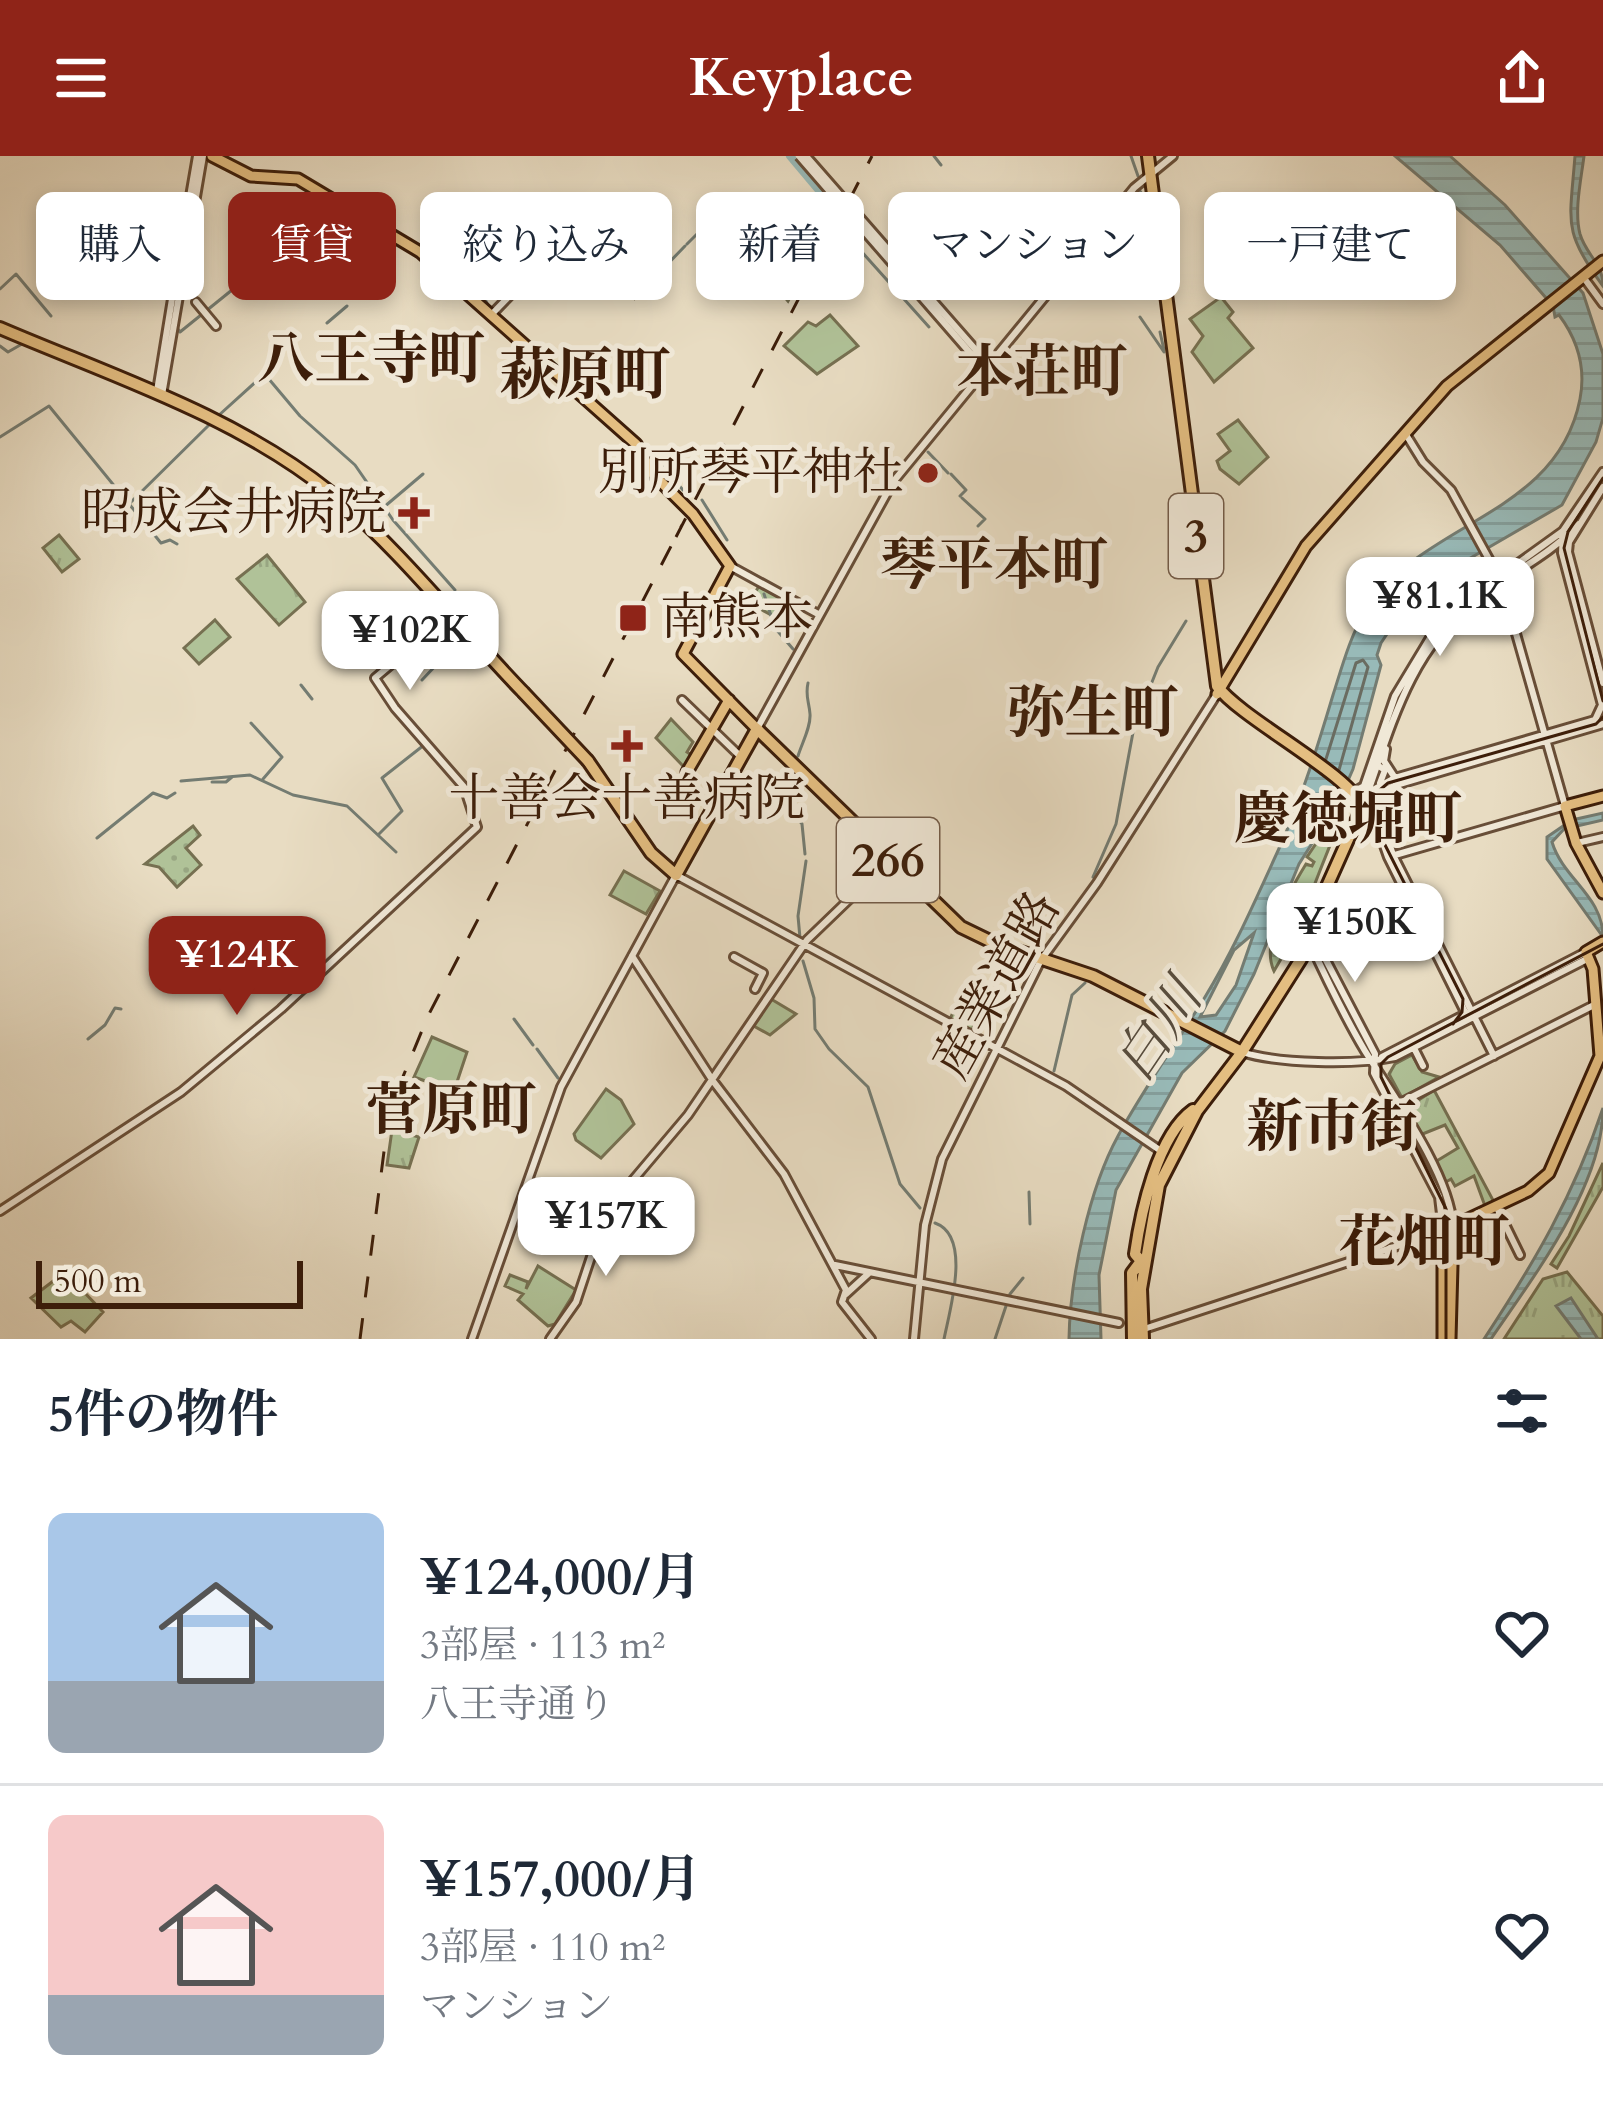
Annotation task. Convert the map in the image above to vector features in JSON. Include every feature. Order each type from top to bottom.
[{"type":"highway","name":"3","points":[[1145,156],[1210,673],[1218,692]]},
{"type":"highway","points":[[0,328],[259,444],[321,486],[356,516],[588,761],[651,853],[676,874],[757,729]]},
{"type":"highway","points":[[1218,692],[1357,797]]},
{"type":"highway","name":"266","points":[[757,729],[961,927],[1094,976],[1238,1049]]},
{"type":"highway","points":[[1308,950],[1311,910],[1357,797]]},
{"type":"highway","points":[[1137,1335],[1159,1185],[1204,1099],[1308,950],[1316,911],[1357,797]]},
{"type":"highway","points":[[1141,1262],[1135,1254],[1140,1218],[1164,1153],[1182,1119],[1238,1049]]},
{"type":"highway","points":[[1137,1335],[1151,1196],[1193,1109]]},
{"type":"main road","points":[[204,156],[251,176],[291,177],[324,192],[428,258],[636,444],[653,474],[693,514],[730,566],[680,651],[757,729]]},
{"type":"main road","points":[[1218,692],[1306,546],[1447,386],[1603,257]]},
{"type":"main road","points":[[687,772],[729,700]]},
{"type":"main road","points":[[1603,796],[1567,812],[1576,843],[1603,893]]},
{"type":"main road","points":[[1446,1339],[1448,1229],[1534,1187],[1549,1173],[1600,1056],[1596,950]]},
{"type":"street","points":[[159,396],[204,156]]},
{"type":"street","points":[[802,156],[987,368]]},
{"type":"street","points":[[757,729],[892,483],[1149,172],[1173,156]]},
{"type":"street","points":[[1582,275],[1603,304]]},
{"type":"street","points":[[492,314],[506,300]]},
{"type":"street","points":[[196,302],[216,326]]},
{"type":"street","points":[[1390,856],[1567,812],[1498,576],[1460,506],[1405,434]]},
{"type":"street","points":[[1494,1056],[1460,998],[1369,808],[1385,770],[1377,765],[1393,716],[1438,637],[1498,576],[1552,547],[1603,472]]},
{"type":"street","points":[[1603,487],[1579,524],[1568,553],[1603,683]]},
{"type":"street","points":[[1376,784],[1390,709],[1414,659],[1453,613],[1498,576],[1579,524]]},
{"type":"street","points":[[1357,797],[1376,784],[1546,739],[1594,720],[1603,705],[1562,553],[1563,535]]},
{"type":"street","points":[[1552,547],[1562,553]]},
{"type":"street","points":[[730,566],[818,614]]},
{"type":"street","points":[[0,1211],[181,1092],[281,1009],[477,827],[464,787],[375,678],[449,615]]},
{"type":"street","name":"産業道路","points":[[914,1339],[917,1282],[936,1174],[1041,960],[1097,883],[1218,692]]},
{"type":"street","points":[[682,700],[741,758]]},
{"type":"street","points":[[1393,716],[1383,757],[1395,778]]},
{"type":"street","points":[[1357,797],[1376,784],[1603,724]]},
{"type":"street","points":[[1576,843],[1603,837]]},
{"type":"street","points":[[1390,856],[1470,1014]]},
{"type":"street","points":[[550,1339],[576,1302],[596,1242],[628,1186],[674,1134],[805,944],[890,861]]},
{"type":"street","points":[[472,1339],[561,1087],[676,874],[1072,1089],[1164,1153]]},
{"type":"street","points":[[1137,1335],[1448,1229],[1385,1076],[1308,950]]},
{"type":"street","points":[[1373,1061],[1413,1050],[1451,1022],[1596,950]]},
{"type":"street","points":[[632,956],[712,1081],[784,1174],[846,1294]]},
{"type":"street","points":[[734,957],[764,973],[755,989]]},
{"type":"street","points":[[1451,1022],[1460,1009],[1460,998]]},
{"type":"street","points":[[1396,1105],[1596,1004]]},
{"type":"street","points":[[1238,1049],[1296,1059],[1373,1061],[1413,1050],[1470,1014]]},
{"type":"street","points":[[1413,1050],[1423,1066]]},
{"type":"street","points":[[1385,1076],[1387,1064],[1395,1057]]},
{"type":"street","points":[[1373,1061],[1374,1073],[1396,1105]]},
{"type":"street","points":[[1496,1206],[1520,1255]]},
{"type":"street","points":[[833,1264],[1119,1323]]},
{"type":"street","points":[[869,1273],[842,1302],[871,1339]]},
{"type":"green space","points":[[1223,300],[1233,312],[1228,318],[1253,348],[1214,382],[1192,352],[1203,336],[1190,319]]},
{"type":"green space","points":[[830,315],[858,346],[817,374],[784,346],[808,322],[816,326]]},
{"type":"green space","points":[[1238,420],[1268,457],[1239,484],[1217,461],[1230,451],[1218,434]]},
{"type":"green space","points":[[59,535],[79,559],[62,572],[43,548]]},
{"type":"green space","points":[[267,555],[305,602],[279,625],[237,579]]},
{"type":"green space","points":[[759,586],[784,600],[775,617],[749,603]]},
{"type":"green space","points":[[215,620],[230,637],[199,664],[184,648]]},
{"type":"green space","points":[[671,719],[693,742],[687,752],[693,756],[684,767],[656,738]]},
{"type":"green space","points":[[1346,799],[1299,941],[1292,940],[1274,971],[1271,946],[1278,917],[1306,864],[1314,862],[1307,857]]},
{"type":"green space","points":[[193,826],[200,835],[186,848],[201,865],[177,887],[159,867],[145,864]]},
{"type":"green space","points":[[624,871],[660,891],[646,914],[610,895]]},
{"type":"green space","points":[[965,986],[985,997],[972,1030],[950,1019]]},
{"type":"green space","points":[[771,999],[796,1014],[770,1035],[752,1025]]},
{"type":"green space","points":[[432,1037],[467,1052],[454,1091],[414,1077]]},
{"type":"green space","points":[[1412,1055],[1422,1072],[1439,1077],[1402,1098],[1389,1074],[1395,1064]]},
{"type":"green space","points":[[606,1089],[621,1100],[634,1124],[601,1158],[574,1134]]},
{"type":"green space","points":[[1434,1090],[1494,1202],[1485,1206],[1474,1176],[1455,1186],[1451,1179],[1446,1182],[1435,1162],[1458,1148],[1445,1125],[1420,1135],[1404,1105]]},
{"type":"green space","points":[[392,1130],[419,1137],[409,1168],[387,1165]]},
{"type":"green space","points":[[1603,1163],[1603,1187],[1557,1268],[1551,1264]]},
{"type":"green space","points":[[538,1266],[576,1290],[555,1324],[548,1326],[518,1300],[523,1294],[505,1286],[510,1275],[528,1282],[526,1289]]},
{"type":"green space","points":[[65,1272],[103,1312],[85,1332],[71,1321],[61,1327],[31,1298]]},
{"type":"green space","points":[[1567,1272],[1603,1316],[1603,1339],[1504,1339],[1543,1279]]},
{"type":"water","points":[[1395,156],[1450,156],[1505,205],[1583,293],[1603,354],[1603,418],[1596,442],[1562,505],[1417,589],[1381,643],[1377,655],[1381,665],[1353,769],[1339,801],[1299,864],[1225,1031],[1182,1073],[1116,1190],[1099,1275],[1101,1339],[1069,1339],[1083,1234],[1108,1157],[1216,978],[1255,901],[1297,806],[1360,620],[1390,580],[1419,556],[1517,494],[1545,469],[1566,438],[1580,399],[1581,365],[1571,334],[1559,315],[1555,317],[1553,306],[1500,245],[1456,208],[1456,192],[1437,192]],"holes":[[[1254,933],[1236,985],[1216,1015],[1200,1017],[1234,950]]]},
{"type":"water","points":[[1575,156],[1584,156],[1578,225],[1603,286],[1581,252],[1572,225]]},
{"type":"water","points":[[1603,813],[1603,820],[1564,829],[1552,842],[1597,910],[1603,937],[1547,859],[1547,837],[1572,820]]},
{"type":"water","points":[[1603,1108],[1600,1138],[1579,1199],[1527,1287],[1491,1339],[1484,1339],[1551,1228]]},
{"type":"water","points":[[1571,1298],[1598,1339],[1581,1339],[1556,1306]]},
{"type":"waterway","points":[[790,156],[820,192]]},
{"type":"waterway","points":[[934,156],[941,165]]},
{"type":"waterway","points":[[1131,156],[1138,176]]},
{"type":"waterway","points":[[687,244],[696,235]]},
{"type":"waterway","points":[[672,259],[685,246]]},
{"type":"waterway","points":[[864,254],[929,327]]},
{"type":"waterway","points":[[0,289],[16,274],[51,316]]},
{"type":"waterway","points":[[177,328],[180,332],[228,293]]},
{"type":"waterway","points":[[485,300],[489,307]]},
{"type":"waterway","points":[[327,323],[347,306]]},
{"type":"waterway","points":[[1140,317],[1164,352]]},
{"type":"waterway","points":[[506,323],[583,387]]},
{"type":"waterway","points":[[1160,332],[1164,350]]},
{"type":"waterway","points":[[0,346],[8,352],[22,344]]},
{"type":"waterway","points":[[218,416],[260,378],[268,378],[300,416],[355,465],[393,520],[455,590]]},
{"type":"waterway","points":[[0,437],[49,406],[161,543],[177,544]]},
{"type":"waterway","points":[[130,503],[210,424]]},
{"type":"waterway","points":[[647,449],[683,490]]},
{"type":"waterway","points":[[928,452],[948,473]]},
{"type":"waterway","points":[[384,507],[423,474]]},
{"type":"waterway","points":[[951,474],[966,490],[960,496]]},
{"type":"waterway","points":[[962,498],[985,519],[978,526]]},
{"type":"waterway","points":[[702,500],[727,540]]},
{"type":"waterway","points":[[764,594],[775,628],[793,649]]},
{"type":"waterway","points":[[397,616],[417,637]]},
{"type":"waterway","points":[[1093,877],[1116,824],[1134,727],[1158,667],[1186,621]]},
{"type":"waterway","points":[[422,680],[438,663]]},
{"type":"waterway","points":[[798,756],[810,719],[808,683]]},
{"type":"waterway","points":[[301,685],[312,699]]},
{"type":"waterway","points":[[251,723],[282,757],[263,779]]},
{"type":"waterway","points":[[379,834],[402,811],[382,778],[424,745]]},
{"type":"waterway","points":[[181,781],[250,775],[293,795],[347,806],[396,852]]},
{"type":"waterway","points":[[212,782],[232,777]]},
{"type":"waterway","points":[[793,783],[787,805],[802,824],[805,854]]},
{"type":"waterway","points":[[97,838],[153,793],[167,798],[175,793]]},
{"type":"waterway","points":[[800,938],[798,916],[806,861]]},
{"type":"waterway","points":[[803,961],[814,998],[815,1029],[868,1087],[900,1184],[920,1208]]},
{"type":"waterway","points":[[1054,1071],[1072,995],[1085,983]]},
{"type":"waterway","points":[[88,1039],[105,1025],[115,1008],[121,1009]]},
{"type":"waterway","points":[[514,1019],[533,1045]]},
{"type":"waterway","points":[[537,1049],[558,1078]]},
{"type":"waterway","points":[[1029,1192],[1030,1224]]},
{"type":"waterway","points":[[935,1223],[946,1230],[956,1258],[944,1339]]},
{"type":"waterway","points":[[995,1339],[1010,1294],[1023,1278]]},
{"type":"tram line","points":[[1603,478],[1568,532],[1564,548],[1603,701]]},
{"type":"tram line","points":[[1453,1024],[1462,1012],[1463,999],[1382,839],[1372,813],[1374,795],[1388,783],[1596,724],[1603,717]]},
{"type":"tram line","points":[[1446,1339],[1446,1209],[1381,1077],[1381,1064],[1603,944]]},
{"type":"railway","points":[[676,537],[872,156]]},
{"type":"railway","points":[[360,1339],[395,1096],[428,1016],[682,525]]},
{"type":"place","name":"別所琴平神社","points":[[928,473]]},
{"type":"place","name":"昭成会井病院","points":[[414,513]]},
{"type":"place","name":"南熊本","points":[[633,618]]},
{"type":"place","name":"十善会十善病院","points":[[627,746]]},
{"type":"district","name":"八王寺町","points":[[371,360]]},
{"type":"district","name":"本荘町","points":[[1042,373]]},
{"type":"district","name":"萩原町","points":[[585,376]]},
{"type":"district","name":"琴平本町","points":[[994,566]]},
{"type":"district","name":"弥生町","points":[[1093,714]]},
{"type":"district","name":"慶徳堀町","points":[[1348,820]]},
{"type":"district","name":"菅原町","points":[[451,1111]]},
{"type":"district","name":"新市街","points":[[1332,1128]]},
{"type":"district","name":"花畑町","points":[[1424,1243]]},
{"type":"water label","name":"白川","points":[[1159,1031]]}]
